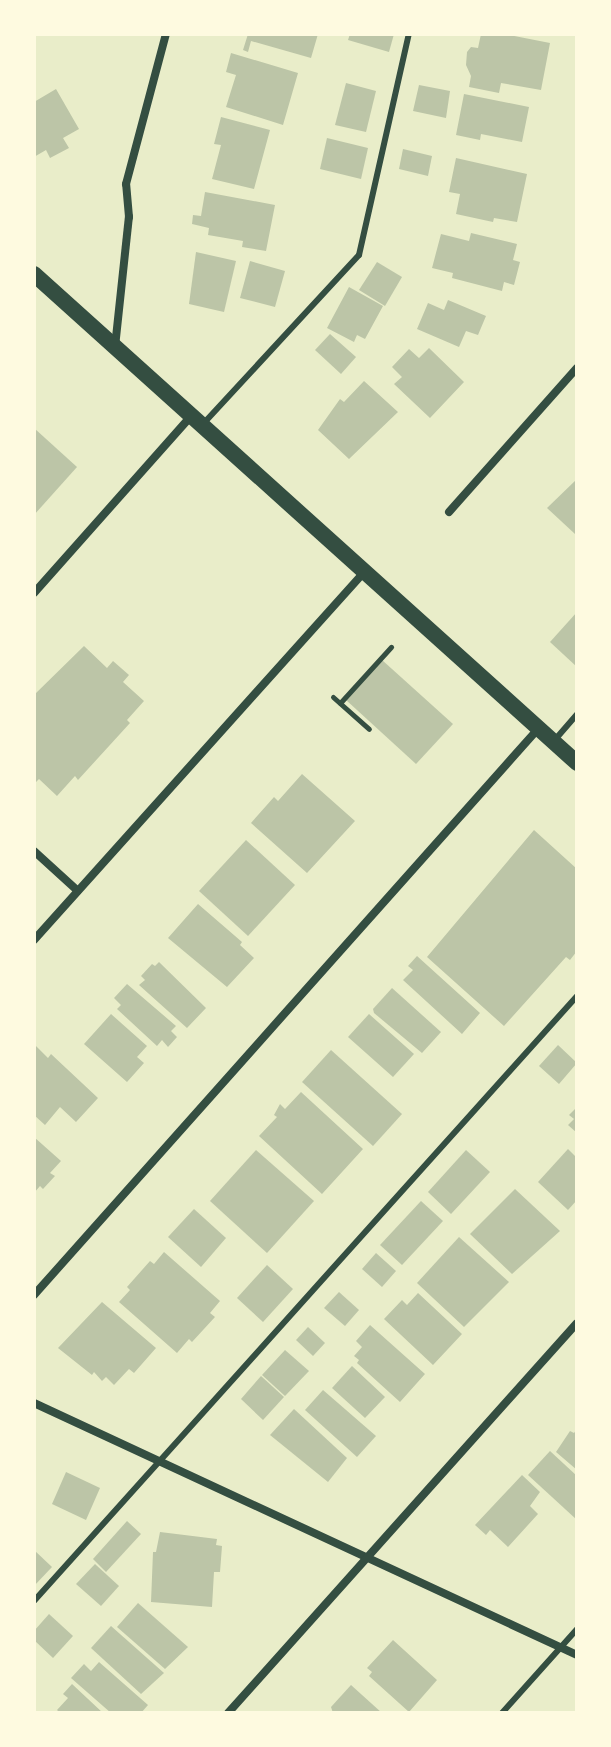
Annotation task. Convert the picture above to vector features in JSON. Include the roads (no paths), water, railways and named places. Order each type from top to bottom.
[{"type":"main road","points":[[34,274],[577,763]]},
{"type":"street","points":[[115,348],[129,217],[126,184],[166,34]]},
{"type":"street","points":[[449,512],[577,368]]},
{"type":"street","points":[[34,593],[196,421]]},
{"type":"street","points":[[34,940],[364,572]]},
{"type":"street","points":[[34,1295],[538,729]]},
{"type":"street","points":[[34,851],[78,891]]},
{"type":"street","points":[[228,1713],[577,1323]]},
{"type":"street","points":[[34,1403],[577,1655]]},
{"type":"lane","points":[[196,421],[359,255],[409,34]]},
{"type":"lane","points":[[553,742],[577,714]]},
{"type":"lane","points":[[34,1601],[577,996]]},
{"type":"lane","points":[[502,1713],[577,1629]]}]
